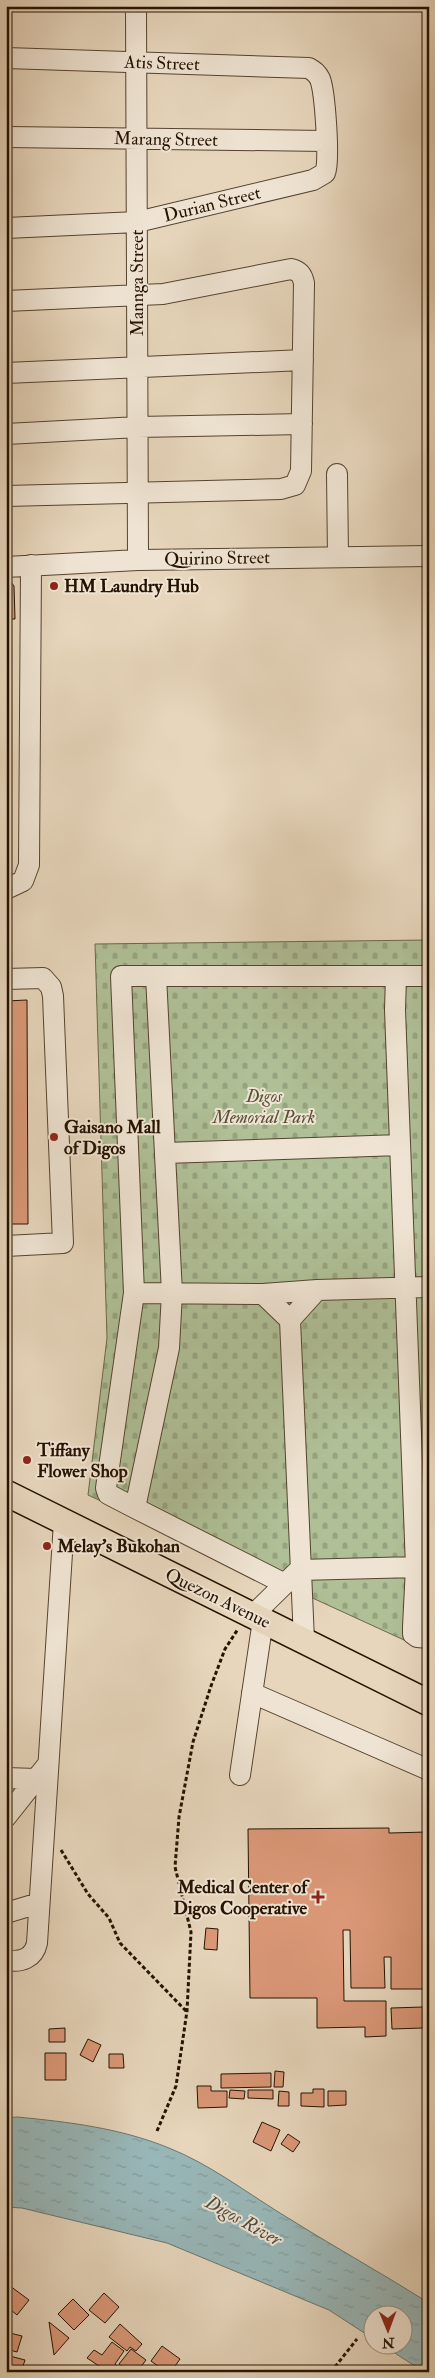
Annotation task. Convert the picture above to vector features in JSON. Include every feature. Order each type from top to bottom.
[{"type":"main road","name":"Quezon Avenue","points":[[6,1493],[429,1703]]},
{"type":"street","name":"Mannga Street","points":[[136,6],[138,560]]},
{"type":"street","name":"Atis Street","points":[[6,58],[309,68],[316,72],[321,84],[326,141]]},
{"type":"street","name":"Marang Street","points":[[6,137],[326,141]]},
{"type":"street","name":"Durian Street","points":[[6,228],[137,222],[313,180],[325,173],[328,160],[326,141]]},
{"type":"street","points":[[6,301],[137,296],[188,291],[283,270],[298,271],[303,276],[304,283],[301,471],[295,485],[289,488],[6,496]]},
{"type":"street","points":[[6,373],[303,360]]},
{"type":"street","points":[[6,434],[138,427],[302,424]]},
{"type":"street","points":[[337,474],[338,556]]},
{"type":"street","name":"Quirino Street","points":[[6,567],[138,560],[429,556]]},
{"type":"street","points":[[6,889],[23,881],[30,865],[31,565]]},
{"type":"street","points":[[285,1584],[108,1494],[106,1488],[134,1293],[121,976],[396,976],[428,981]]},
{"type":"street","points":[[135,1508],[169,1348],[172,1293],[156,976]]},
{"type":"street","points":[[396,976],[395,1010],[416,1567],[413,1634],[417,1637],[429,1638]]},
{"type":"street","points":[[6,979],[43,978],[51,987],[53,996],[63,1243],[6,1246]]},
{"type":"street","points":[[165,1153],[400,1145]]},
{"type":"street","points":[[134,1293],[263,1294],[317,1290],[429,1287]]},
{"type":"street","points":[[290,1320],[317,1290]]},
{"type":"street","points":[[263,1294],[290,1320],[299,1570],[304,1640]]},
{"type":"street","points":[[6,1960],[24,1960],[35,1950],[44,1832],[42,1771],[64,1522]]},
{"type":"street","points":[[240,1775],[252,1693],[258,1618],[285,1584],[299,1570],[416,1567]]},
{"type":"street","points":[[252,1693],[429,1770]]},
{"type":"street","points":[[6,1778],[42,1771]]},
{"type":"street","points":[[6,1817],[42,1771]]},
{"type":"street","points":[[6,1912],[39,1903]]},
{"type":"path","points":[[157,2131],[176,2086],[187,2011],[190,1932],[175,1867],[179,1816],[194,1742],[211,1686],[231,1638],[258,1618]]},
{"type":"path","points":[[44,1832],[65,1855],[88,1894],[109,1918],[120,1943],[187,2011]]},
{"type":"path","points":[[331,2372],[357,2339]]},
{"type":"green space","name":"Digos Memorial Park","points":[[429,940],[429,1642],[404,1640],[88,1495],[107,1338],[95,944]]},
{"type":"water","name":"Digos River","points":[[17,2117],[75,2124],[132,2135],[184,2154],[212,2170],[429,2303],[429,2372],[424,2372],[399,2356],[412,2356],[412,2306],[362,2306],[362,2331],[329,2310],[167,2243],[22,2208],[6,2207],[6,2118]]},
{"type":"building","points":[[6,582],[11,582],[14,586],[15,619],[6,619]]},
{"type":"building","points":[[27,1000],[28,1224],[6,1224],[6,1001]]},
{"type":"building","points":[[389,1828],[389,1833],[427,1832],[428,1989],[391,1989],[391,1957],[384,1957],[385,1988],[351,1988],[350,1930],[343,1930],[344,2001],[386,2001],[386,2036],[365,2037],[365,2027],[317,2028],[317,1998],[250,1998],[248,1829]]},
{"type":"building","points":[[206,1928],[218,1929],[217,1950],[204,1949]]},
{"type":"building","points":[[423,2007],[423,2028],[392,2029],[391,2008]]},
{"type":"building","points":[[65,2028],[65,2042],[49,2042],[49,2029]]},
{"type":"building","points":[[88,2039],[101,2045],[93,2062],[80,2055]]},
{"type":"building","points":[[45,2053],[66,2053],[66,2080],[45,2080]]},
{"type":"building","points":[[109,2054],[123,2054],[124,2068],[109,2068]]},
{"type":"building","points":[[275,2071],[284,2072],[283,2087],[274,2087]]},
{"type":"building","points":[[271,2073],[271,2087],[221,2088],[221,2074]]},
{"type":"building","points":[[197,2086],[211,2086],[211,2091],[227,2091],[227,2107],[198,2108]]},
{"type":"building","points":[[313,2089],[324,2089],[324,2107],[301,2106],[301,2093],[313,2093]]},
{"type":"building","points":[[230,2090],[245,2091],[244,2099],[229,2098]]},
{"type":"building","points":[[248,2090],[273,2090],[273,2099],[248,2098]]},
{"type":"building","points":[[279,2091],[289,2092],[289,2106],[278,2106]]},
{"type":"building","points":[[328,2091],[346,2091],[346,2105],[328,2106]]},
{"type":"building","points":[[262,2122],[280,2130],[271,2151],[253,2142]]},
{"type":"building","points":[[288,2134],[300,2142],[293,2152],[281,2144]]},
{"type":"building","points":[[6,2283],[29,2300],[17,2315],[6,2306]]},
{"type":"building","points":[[104,2293],[119,2307],[105,2323],[89,2310]]},
{"type":"building","points":[[73,2299],[89,2315],[74,2330],[58,2314]]},
{"type":"building","points":[[49,2322],[69,2338],[54,2355]]},
{"type":"building","points":[[120,2324],[142,2344],[136,2351],[130,2347],[127,2351],[109,2337]]},
{"type":"building","points":[[6,2332],[22,2336],[17,2352],[6,2349]]},
{"type":"building","points":[[112,2342],[124,2351],[115,2364],[119,2368],[117,2372],[108,2372],[87,2358],[94,2350],[102,2355]]},
{"type":"building","points":[[162,2346],[180,2359],[171,2372],[166,2372],[151,2361]]},
{"type":"building","points":[[131,2349],[146,2360],[137,2372],[129,2372],[119,2364]]},
{"type":"building","points":[[6,2355],[25,2360],[21,2372],[6,2372]]},
{"type":"place","name":"HM Laundry Hub","points":[[54,586]]},
{"type":"place","name":"Gaisano Mall of Digos","points":[[54,1137]]},
{"type":"place","name":"Tiffany Flower Shop","points":[[27,1460]]},
{"type":"place","name":"Melay's Bukohan","points":[[47,1546]]},
{"type":"place","name":"Medical Center of Digos Cooperative","points":[[318,1897]]}]
